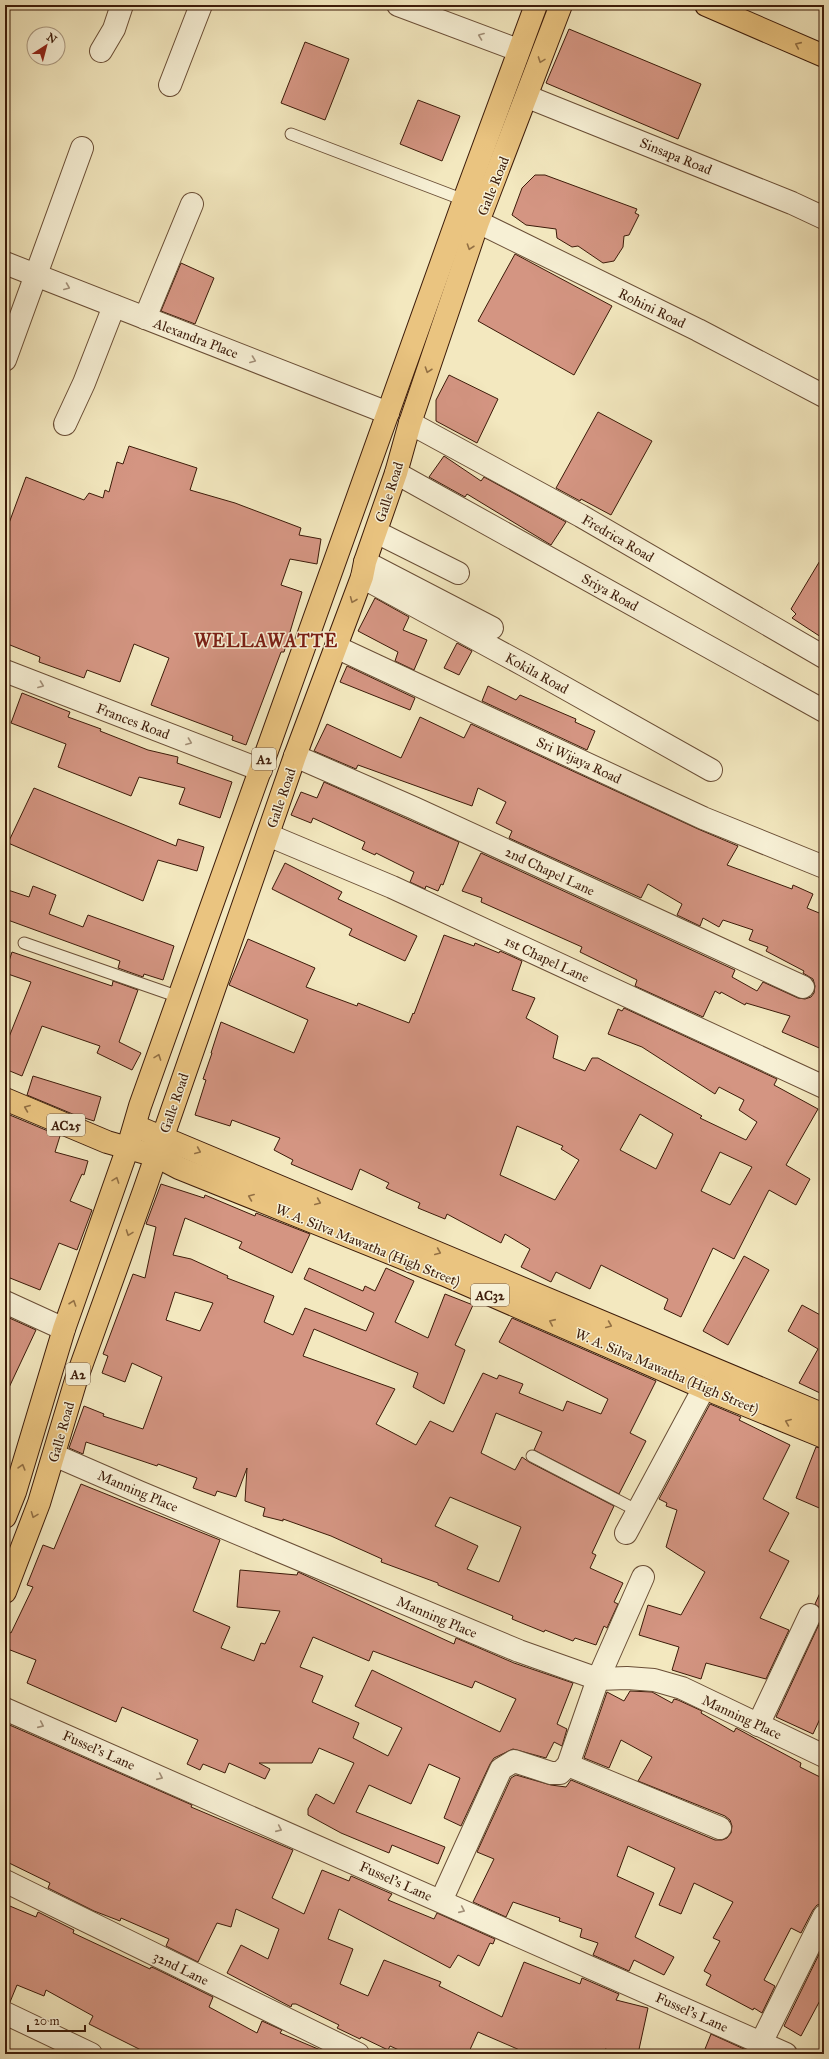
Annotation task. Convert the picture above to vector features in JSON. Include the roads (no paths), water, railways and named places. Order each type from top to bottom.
[{"type":"main road","name":"Galle Road","points":[[5,1517],[10,1490],[64,1328],[179,997],[464,200],[518,50],[536,5]]},
{"type":"main road","name":"Galle Road","points":[[5,1592],[39,1503],[76,1380],[295,756],[363,570],[396,473],[410,423],[478,222],[528,97],[561,5]]},
{"type":"main road","points":[[706,5],[824,56]]},
{"type":"main road","points":[[432,290],[453,296]]},
{"type":"main road","name":"AC25","points":[[5,1099],[107,1142],[128,1147]]},
{"type":"main road","points":[[135,1126],[159,1147]]},
{"type":"main road","points":[[128,1147],[159,1147]]},
{"type":"main road","name":"W. A. Silva Mawatha (High Street)","points":[[159,1147],[179,1168],[445,1276],[704,1388],[824,1437]]},
{"type":"main road","name":"W. A. Silva Mawatha (High Street)","points":[[159,1147],[824,1415]]},
{"type":"street","points":[[101,51],[114,29],[122,5]]},
{"type":"street","points":[[170,85],[201,5]]},
{"type":"street","points":[[398,5],[518,50]]},
{"type":"street","name":"Sinsapa Road","points":[[528,97],[792,203],[824,218]]},
{"type":"street","points":[[5,360],[82,148]]},
{"type":"street","points":[[145,318],[192,204]]},
{"type":"street","name":"Rohini Road","points":[[478,222],[698,330],[824,396]]},
{"type":"street","name":"Alexandra Place","points":[[5,263],[388,413]]},
{"type":"street","points":[[66,424],[84,383],[114,306]]},
{"type":"street","name":"Fredrica Road","points":[[410,423],[581,516],[824,657]]},
{"type":"street","name":"Sriya Road","points":[[396,473],[824,711]]},
{"type":"street","points":[[376,532],[458,573]]},
{"type":"street","points":[[363,570],[492,628]]},
{"type":"street","name":"Kokila Road","points":[[363,570],[531,669],[711,770]]},
{"type":"street","name":"Sri Wijaya Road","points":[[336,647],[703,818],[824,867]]},
{"type":"street","name":"Frances Road","points":[[5,671],[261,770]]},
{"type":"street","name":"2nd Chapel Lane","points":[[295,756],[414,808],[803,987]]},
{"type":"street","name":"1st Chapel Lane","points":[[268,835],[392,887],[824,1087]]},
{"type":"street","points":[[5,1302],[64,1328]]},
{"type":"street","points":[[626,1533],[704,1388]]},
{"type":"street","name":"Manning Place","points":[[54,1455],[520,1651],[598,1679],[627,1678],[654,1680],[682,1688],[824,1756]]},
{"type":"street","points":[[441,1901],[501,1769],[514,1761],[551,1773],[560,1773],[568,1765],[598,1679],[643,1577]]},
{"type":"street","points":[[758,1725],[810,1615]]},
{"type":"street","name":"Fussel's Lane","points":[[5,1709],[786,2054]]},
{"type":"street","points":[[568,1765],[720,1828]]},
{"type":"street","name":"32nd Lane","points":[[5,1881],[358,2054]]},
{"type":"street","points":[[761,2043],[824,1916]]},
{"type":"street","points":[[5,2013],[91,2054]]},
{"type":"lane","points":[[291,134],[464,200]]},
{"type":"lane","points":[[24,943],[179,997]]},
{"type":"lane","points":[[532,1456],[638,1511]]},
{"type":"district","name":"WELLAWATTE","points":[[266,641]]}]
